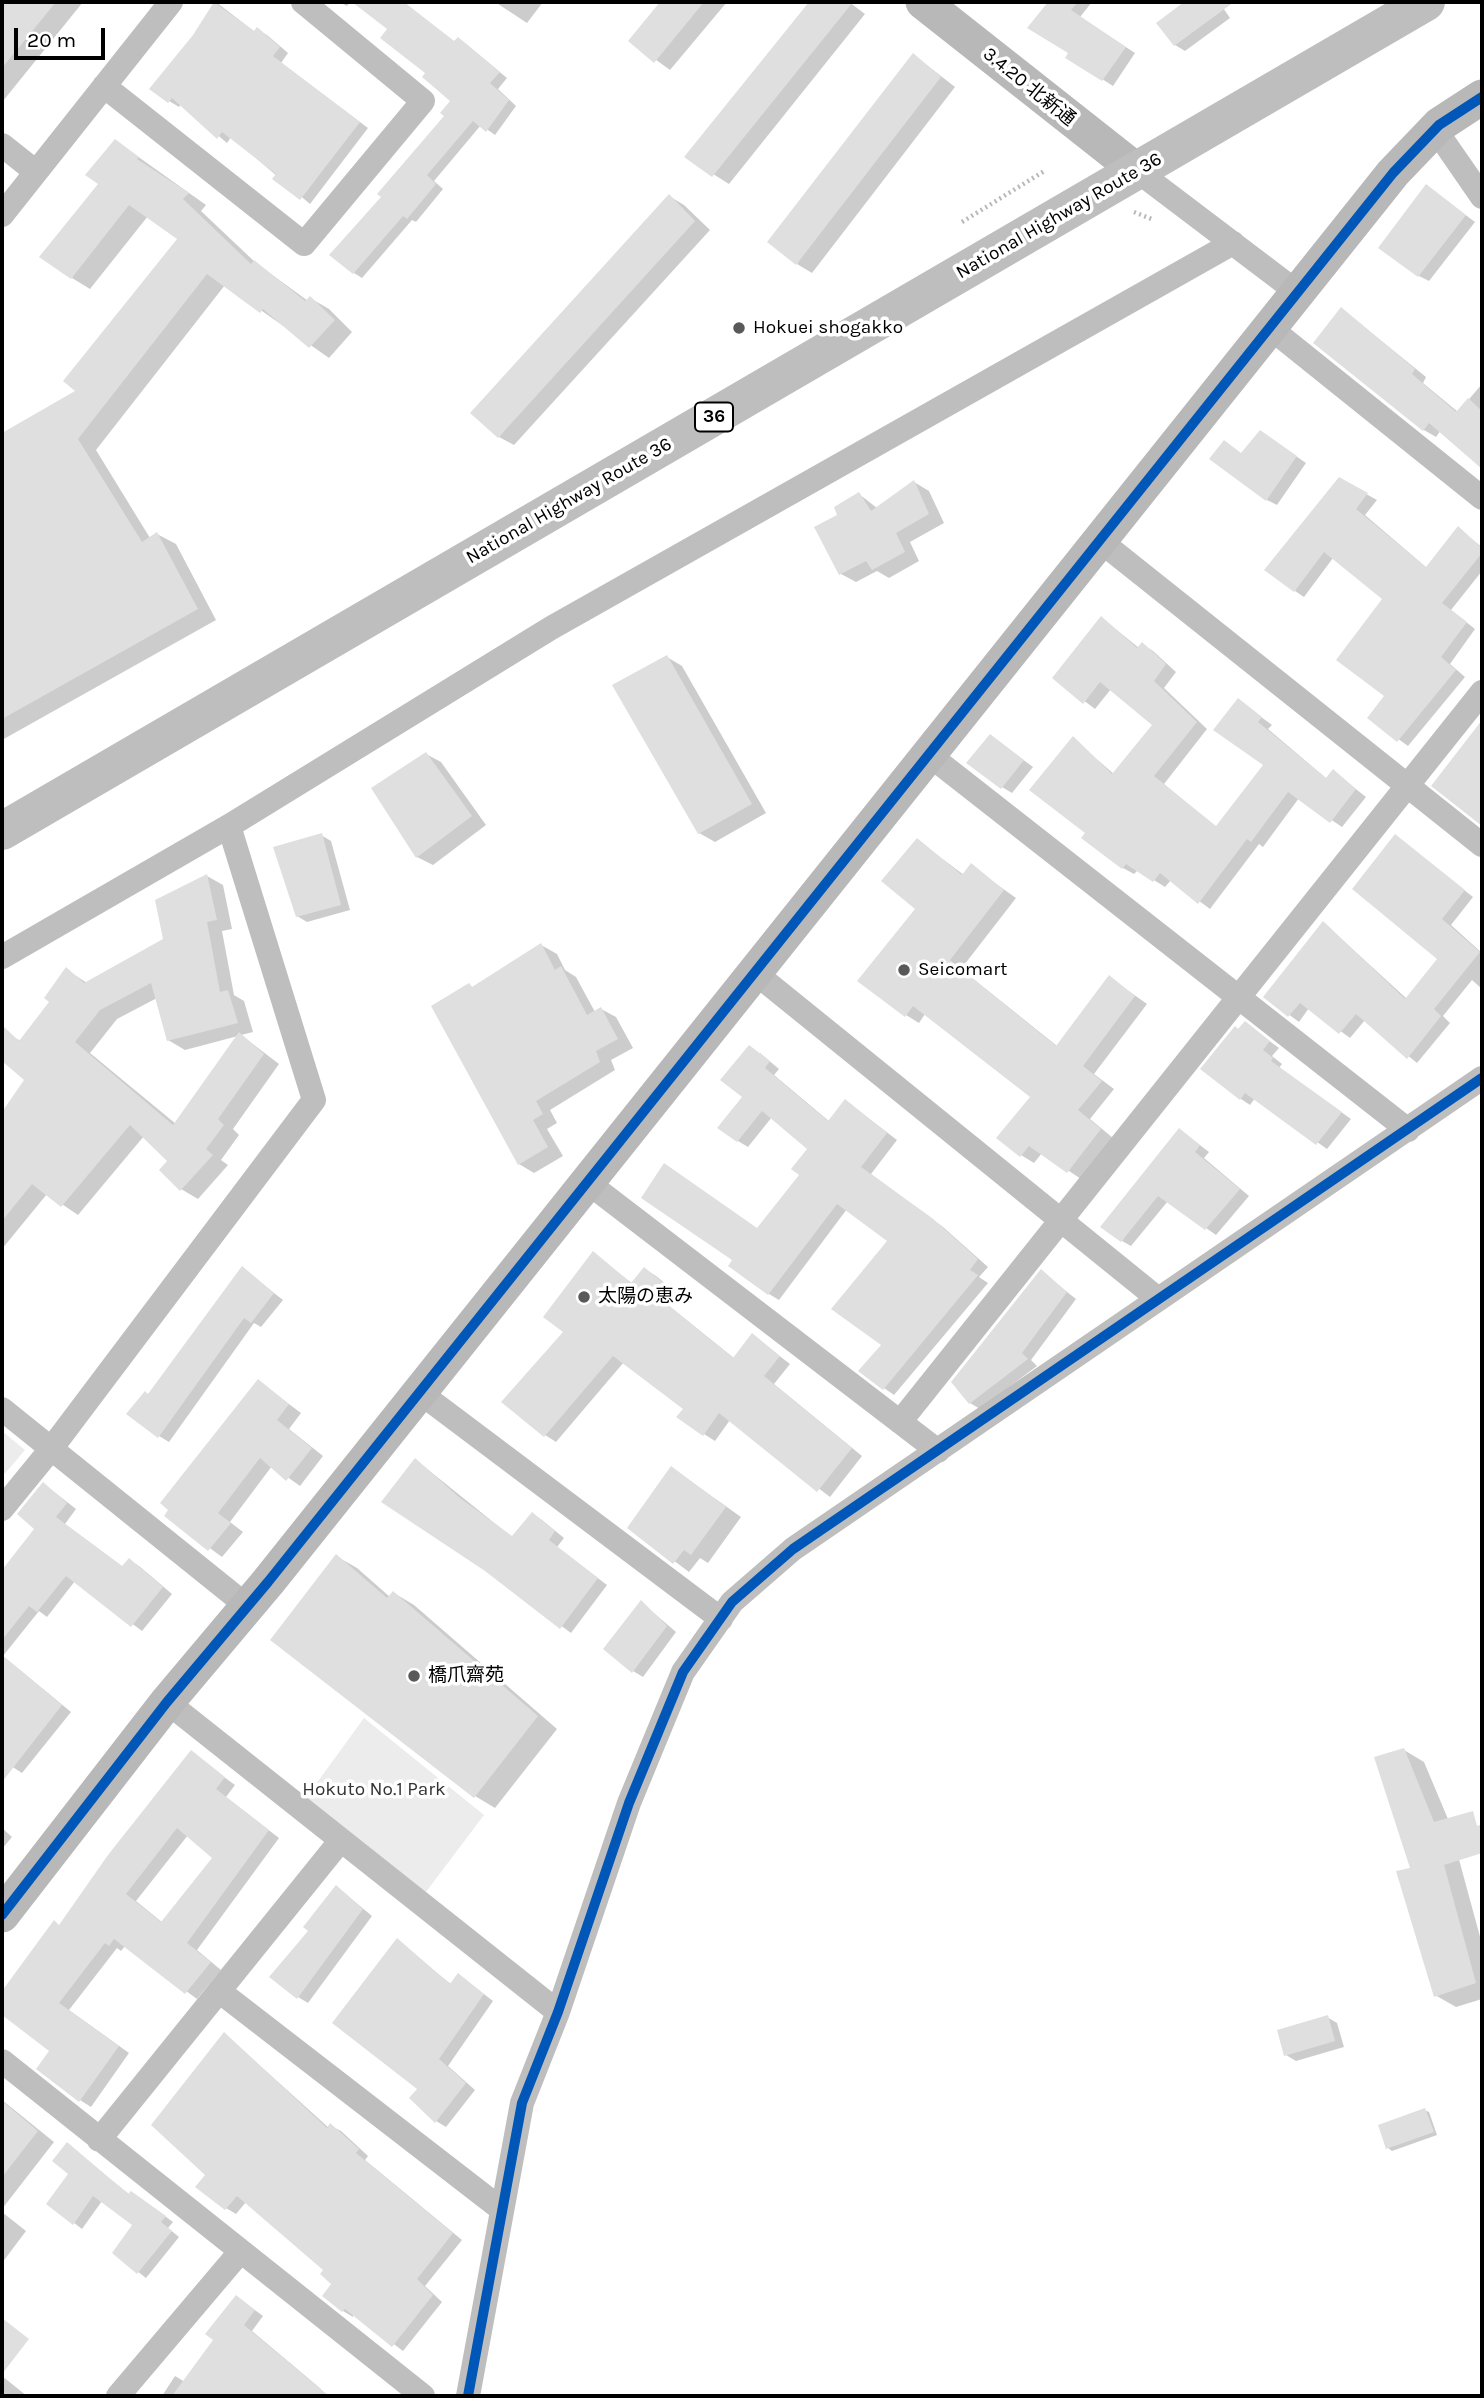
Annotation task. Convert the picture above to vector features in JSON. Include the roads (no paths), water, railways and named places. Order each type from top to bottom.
[{"type":"highway","name":"National Highway Route 36","points":[[2,831],[1426,2]]},
{"type":"street","points":[[2,215],[172,2]]},
{"type":"street","points":[[104,86],[304,244],[423,102],[303,2]]},
{"type":"street","name":"3.4.20 北新通","points":[[923,2],[1136,170]]},
{"type":"street","points":[[2,1915],[167,1702],[419,1392],[1393,173],[1435,130],[1482,97]]},
{"type":"street","points":[[1435,130],[1482,197]]},
{"type":"street","points":[[2,145],[36,172]]},
{"type":"street","points":[[1136,170],[1297,292]]},
{"type":"street","points":[[2,957],[229,826],[551,628],[1233,243]]},
{"type":"street","points":[[1269,327],[1482,498]]},
{"type":"street","points":[[1099,540],[1409,784],[1482,845]]},
{"type":"street","points":[[900,1422],[1482,692]]},
{"type":"street","points":[[928,754],[1240,995],[1408,1130]]},
{"type":"street","points":[[2,1509],[51,1449],[314,1100],[229,826]]},
{"type":"street","points":[[754,972],[1059,1222],[1157,1298]]},
{"type":"street","points":[[468,2396],[522,2103],[558,2012],[638,1779],[683,1672],[732,1602],[793,1549],[1157,1298],[1482,1079]]},
{"type":"street","points":[[587,1182],[938,1451]]},
{"type":"street","points":[[419,1392],[721,1619]]},
{"type":"street","points":[[2,1409],[247,1606]]},
{"type":"street","points":[[167,1702],[558,2012]]},
{"type":"street","points":[[99,2140],[341,1840]]},
{"type":"street","points":[[219,1991],[501,2209]]},
{"type":"street","points":[[2,2061],[423,2396]]},
{"type":"street","points":[[118,2396],[240,2252]]},
{"type":"place","name":"Hokuei shogakko","points":[[739,328]]},
{"type":"place","name":"Seicomart","points":[[904,970]]},
{"type":"place","name":"太陽の恵み","points":[[584,1297]]},
{"type":"place","name":"橋爪齋苑","points":[[414,1676]]},
{"type":"park label","name":"Hokuto No.1 Park","points":[[374,1790]]}]
